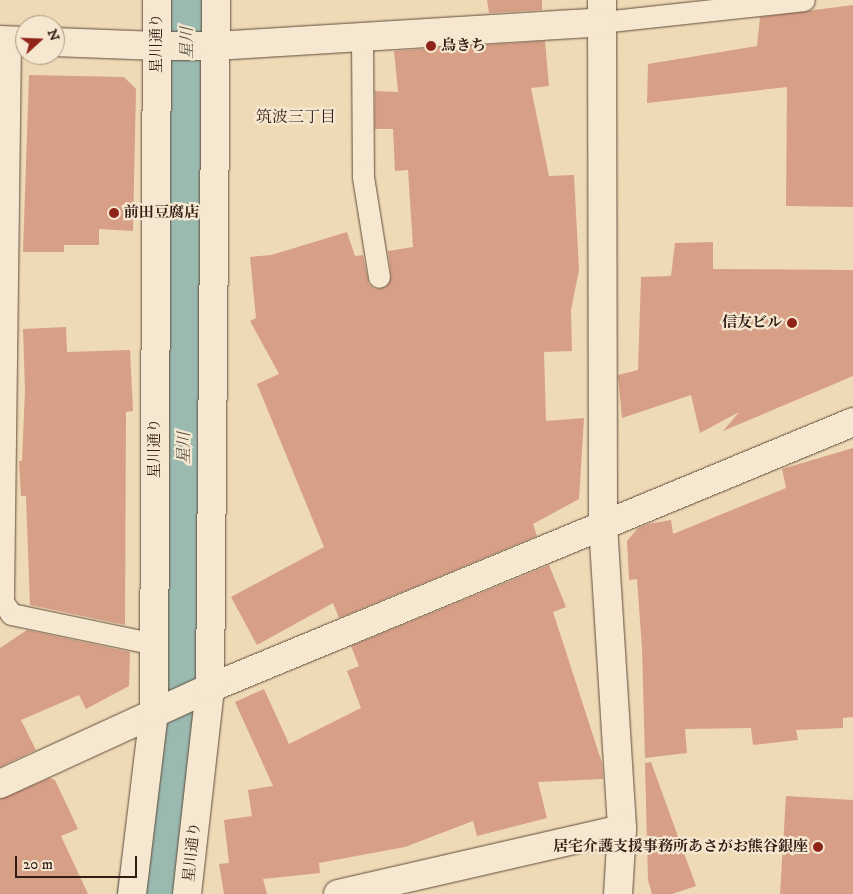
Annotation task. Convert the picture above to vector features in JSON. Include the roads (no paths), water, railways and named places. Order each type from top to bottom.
[{"type":"street","name":"星川通り","points":[[132,894],[154,712],[157,0]]},
{"type":"street","name":"星川通り","points":[[187,894],[210,688],[216,0]]},
{"type":"street","points":[[65,42],[215,46],[362,37],[602,11],[603,525],[622,829],[618,894]]},
{"type":"street","points":[[0,599],[2,300],[11,41]]},
{"type":"street","points":[[0,784],[210,688],[853,422]]},
{"type":"street","points":[[338,894],[622,829]]},
{"type":"lane","points":[[602,11],[804,0]]},
{"type":"lane","points":[[362,37],[363,177],[378,277]]},
{"type":"lane","points":[[0,599],[11,614],[155,644]]},
{"type":"waterway","name":"星川","points":[[154,894],[183,692],[188,0]]},
{"type":"place","name":"鳥きち","points":[[431,46]]},
{"type":"place","name":"前田豆腐店","points":[[114,213]]},
{"type":"place","name":"信友ビル","points":[[792,323]]},
{"type":"place","name":"居宅介護支援事務所あさがお熊谷銀座","points":[[818,847]]},
{"type":"district","name":"筑波三丁目","points":[[296,117]]}]
